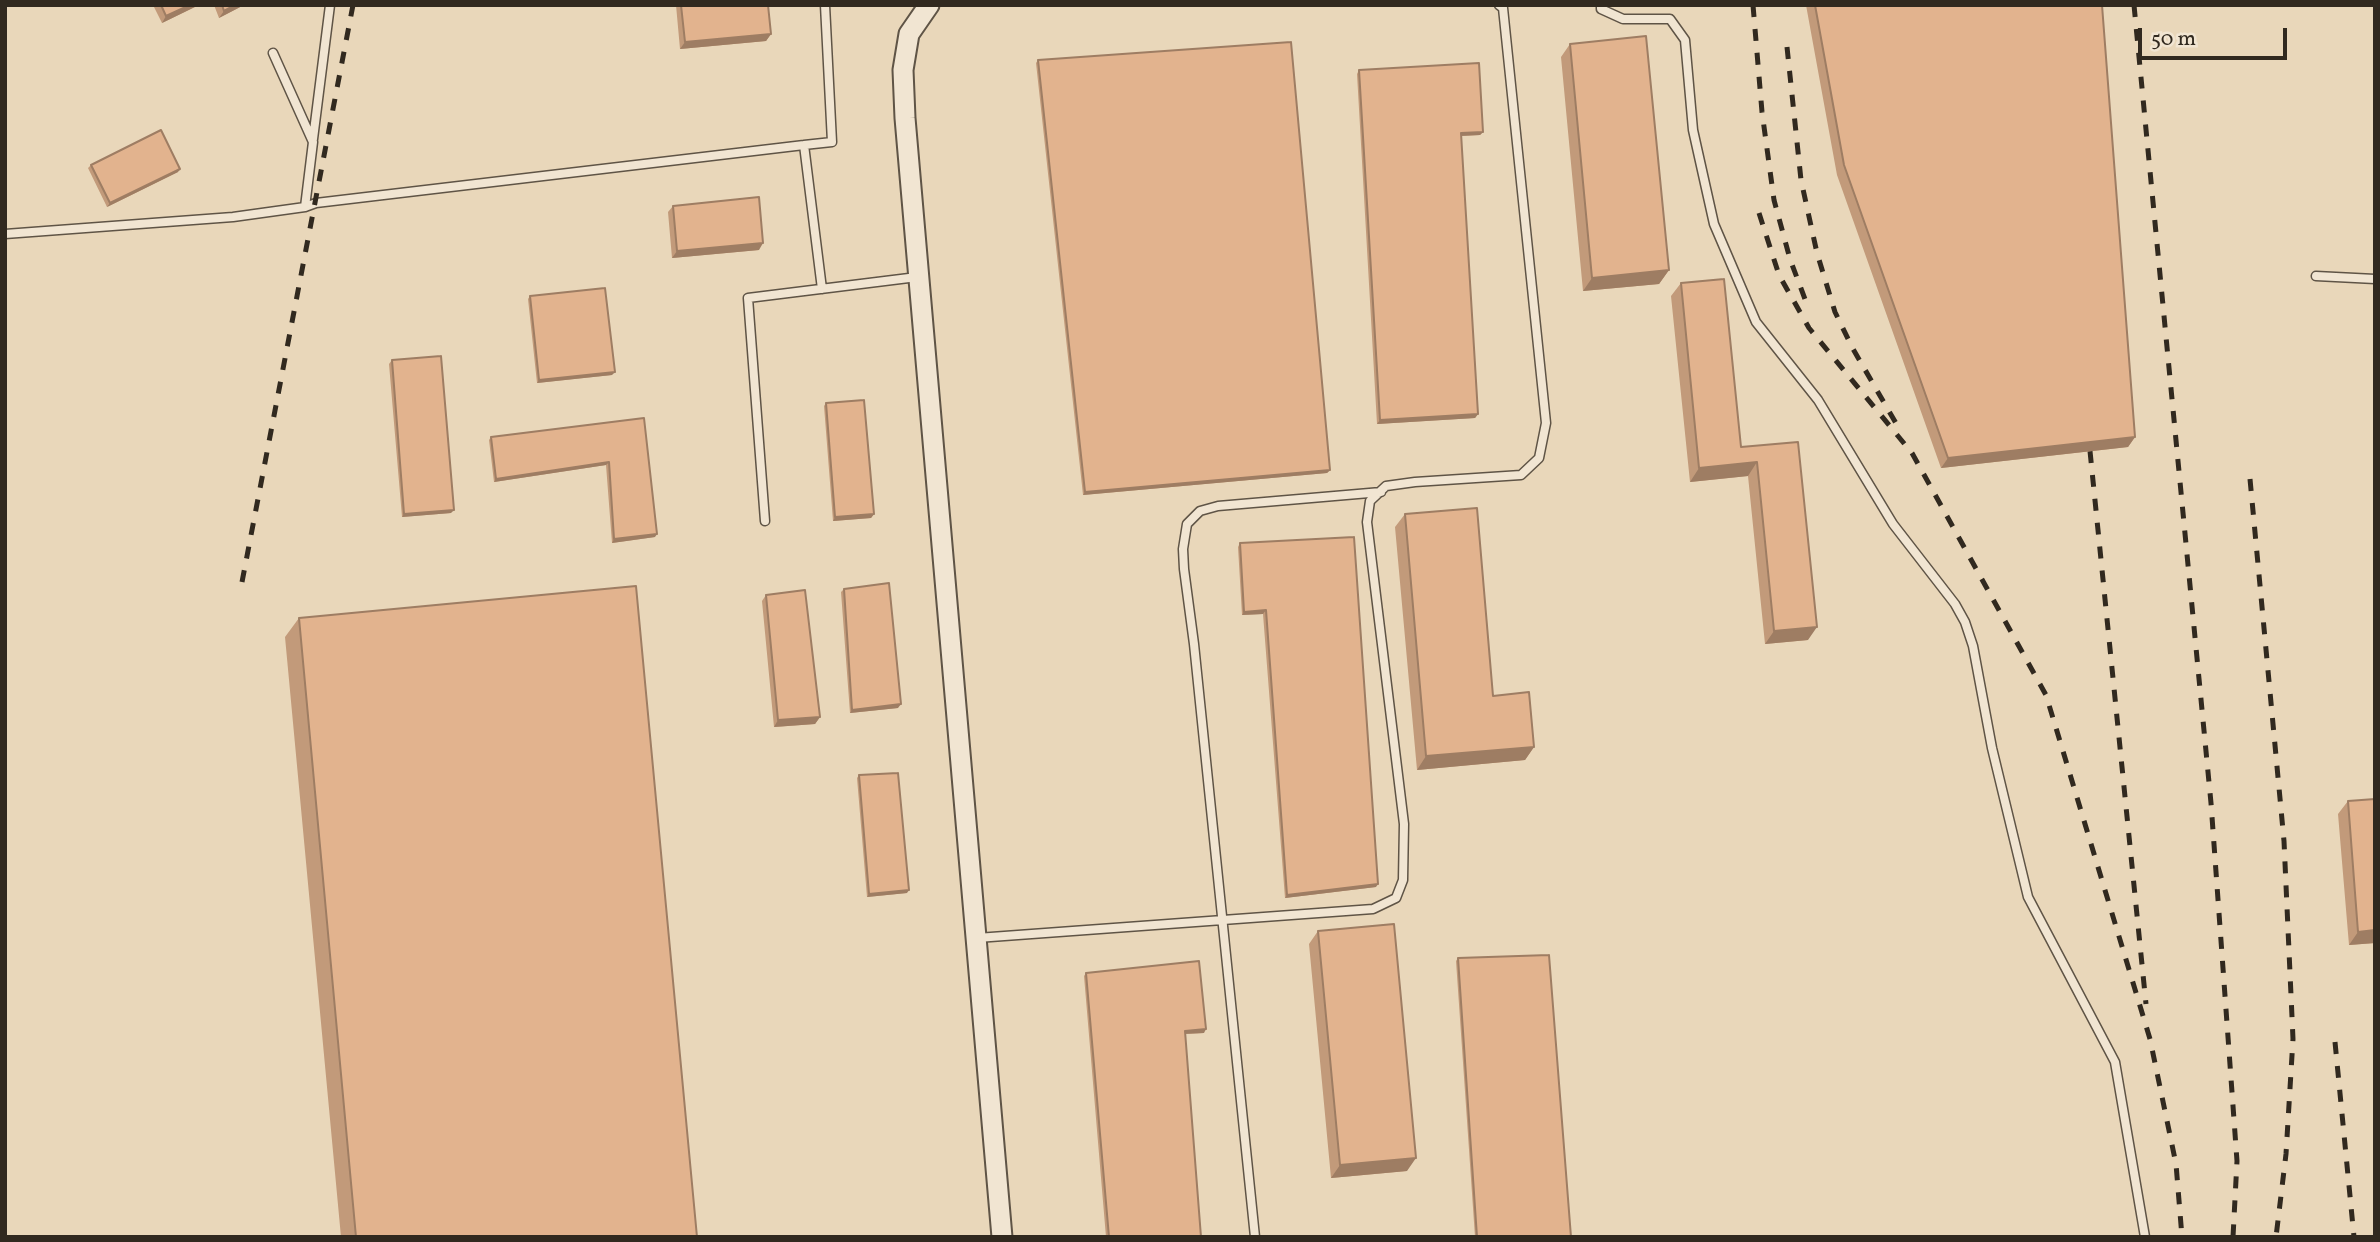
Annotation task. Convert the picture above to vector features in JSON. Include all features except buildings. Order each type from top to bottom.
[{"type":"street","points":[[929,5],[909,34],[903,70],[905,118],[1002,1237]]},
{"type":"lane","points":[[306,206],[330,5]]},
{"type":"lane","points":[[5,234],[233,217],[316,203],[832,142],[825,5]]},
{"type":"lane","points":[[977,938],[1373,909],[1395,898],[1404,880],[1404,824],[1367,522],[1370,501],[1386,486],[1521,475],[1538,458],[1546,423],[1503,8],[1499,5]]},
{"type":"lane","points":[[1601,5],[1601,9],[1623,19],[1670,19],[1685,40],[1693,130],[1714,223],[1756,322],[1818,400],[1894,524],[1955,604],[1965,622],[1973,646],[1992,747],[2028,897],[2115,1062],[2145,1237]]},
{"type":"lane","points":[[273,52],[313,142]]},
{"type":"lane","points":[[804,145],[822,289]]},
{"type":"lane","points":[[2316,276],[2375,279]]},
{"type":"lane","points":[[765,521],[748,298],[920,277]]},
{"type":"lane","points":[[1255,1237],[1184,569],[1187,524],[1200,511],[1218,506],[1381,492]]},
{"type":"railway","points":[[242,582],[353,5]]},
{"type":"railway","points":[[1753,5],[1762,112],[1774,200],[1790,259],[1809,310]]},
{"type":"railway","points":[[2134,5],[2211,803],[2237,1161],[2233,1237]]},
{"type":"railway","points":[[1787,47],[1801,180],[1817,253],[1835,312],[1897,425]]},
{"type":"railway","points":[[1759,213],[1779,275],[1809,328],[1912,453],[2046,695],[2150,1039],[2176,1164],[2182,1237]]},
{"type":"railway","points":[[2090,451],[2146,1004]]},
{"type":"railway","points":[[2250,479],[2284,841],[2293,1039],[2286,1154],[2276,1237]]},
{"type":"railway","points":[[2335,1042],[2354,1237]]}]
